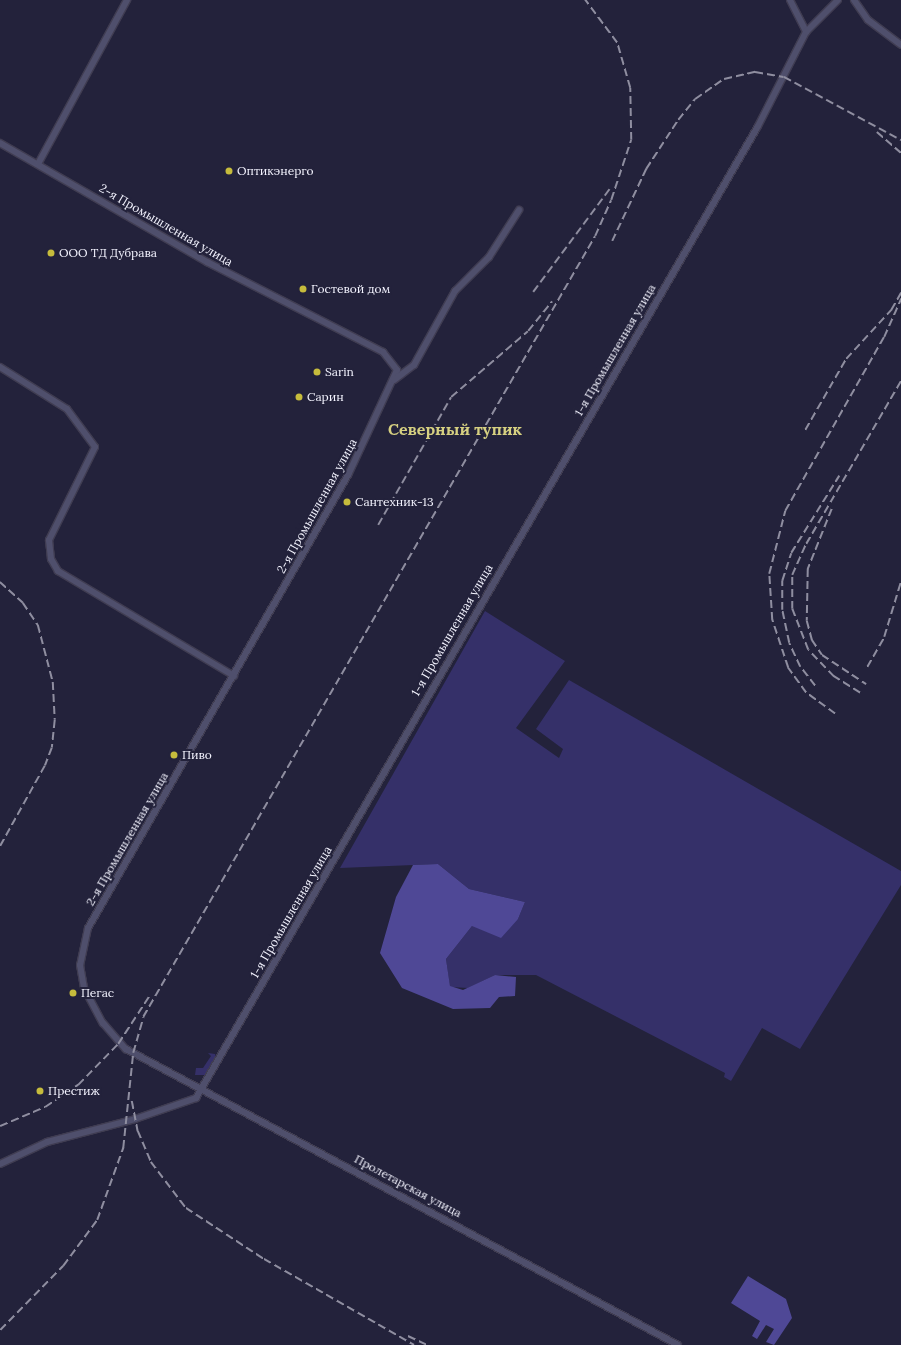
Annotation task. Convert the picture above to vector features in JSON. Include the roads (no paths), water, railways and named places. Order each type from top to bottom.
[{"type":"street","points":[[38,164],[127,0]]},
{"type":"street","points":[[790,0],[806,32]]},
{"type":"street","name":"1-я Промышленная улица","points":[[0,1164],[47,1142],[192,1101],[203,1088],[485,593],[757,128],[806,32],[838,0]]},
{"type":"street","points":[[854,0],[868,20],[901,45]]},
{"type":"street","name":"2-я Промышленная улица","points":[[0,143],[207,262],[383,352],[397,370],[394,380],[379,403],[348,475],[88,928],[80,964],[84,988],[103,1023],[126,1049]]},
{"type":"street","points":[[394,380],[414,365],[456,291],[489,257],[519,210]]},
{"type":"street","points":[[0,367],[67,409],[95,447],[49,540],[51,559],[58,571],[234,676]]},
{"type":"street","name":"Пролетарская улица","points":[[126,1049],[203,1088],[678,1345]]},
{"type":"railway","points":[[0,1330],[63,1266],[97,1220],[123,1148],[133,1053],[143,1017],[595,236],[611,200],[631,140],[630,88],[617,43],[585,0]]},
{"type":"railway","points":[[612,241],[646,169],[678,120],[695,99],[724,79],[755,72],[784,77],[901,140]]},
{"type":"railway","points":[[877,132],[901,153]]},
{"type":"railway","points":[[533,292],[611,187]]},
{"type":"railway","points":[[805,430],[846,359],[891,310],[901,293]]},
{"type":"railway","points":[[835,714],[806,693],[788,668],[772,620],[769,574],[785,511],[884,337],[901,299]]},
{"type":"railway","points":[[378,525],[451,397],[528,331],[552,301]]},
{"type":"railway","points":[[860,693],[834,677],[808,650],[792,609],[792,575],[806,544],[901,381]]},
{"type":"railway","points":[[815,686],[800,667],[789,643],[782,610],[782,581],[791,553],[839,476]]},
{"type":"railway","points":[[832,509],[808,569],[807,621],[812,640],[822,655],[866,684]]},
{"type":"railway","points":[[867,667],[884,637],[901,581]]},
{"type":"railway","points":[[0,582],[23,603],[38,625],[53,682],[55,720],[52,748],[45,766],[0,847]]},
{"type":"railway","points":[[0,1126],[45,1107],[78,1085],[118,1044],[150,995]]},
{"type":"railway","points":[[132,1101],[138,1131],[151,1162],[186,1208],[264,1259],[414,1345]]},
{"type":"railway","points":[[408,1336],[427,1345]]},
{"type":"place","name":"Оптикэнерго","points":[[229,171]]},
{"type":"place","name":"ООО ТД Дубрава","points":[[51,253]]},
{"type":"place","name":"Гостевой дом","points":[[303,289]]},
{"type":"place","name":"Sarin","points":[[317,372]]},
{"type":"place","name":"Сарин","points":[[299,397]]},
{"type":"place","name":"Сантехник-13","points":[[347,502]]},
{"type":"place","name":"Пиво","points":[[174,755]]},
{"type":"place","name":"Пегас","points":[[73,993]]},
{"type":"place","name":"Престиж","points":[[40,1091]]},
{"type":"district","name":"Северный тупик","points":[[455,429]]}]
